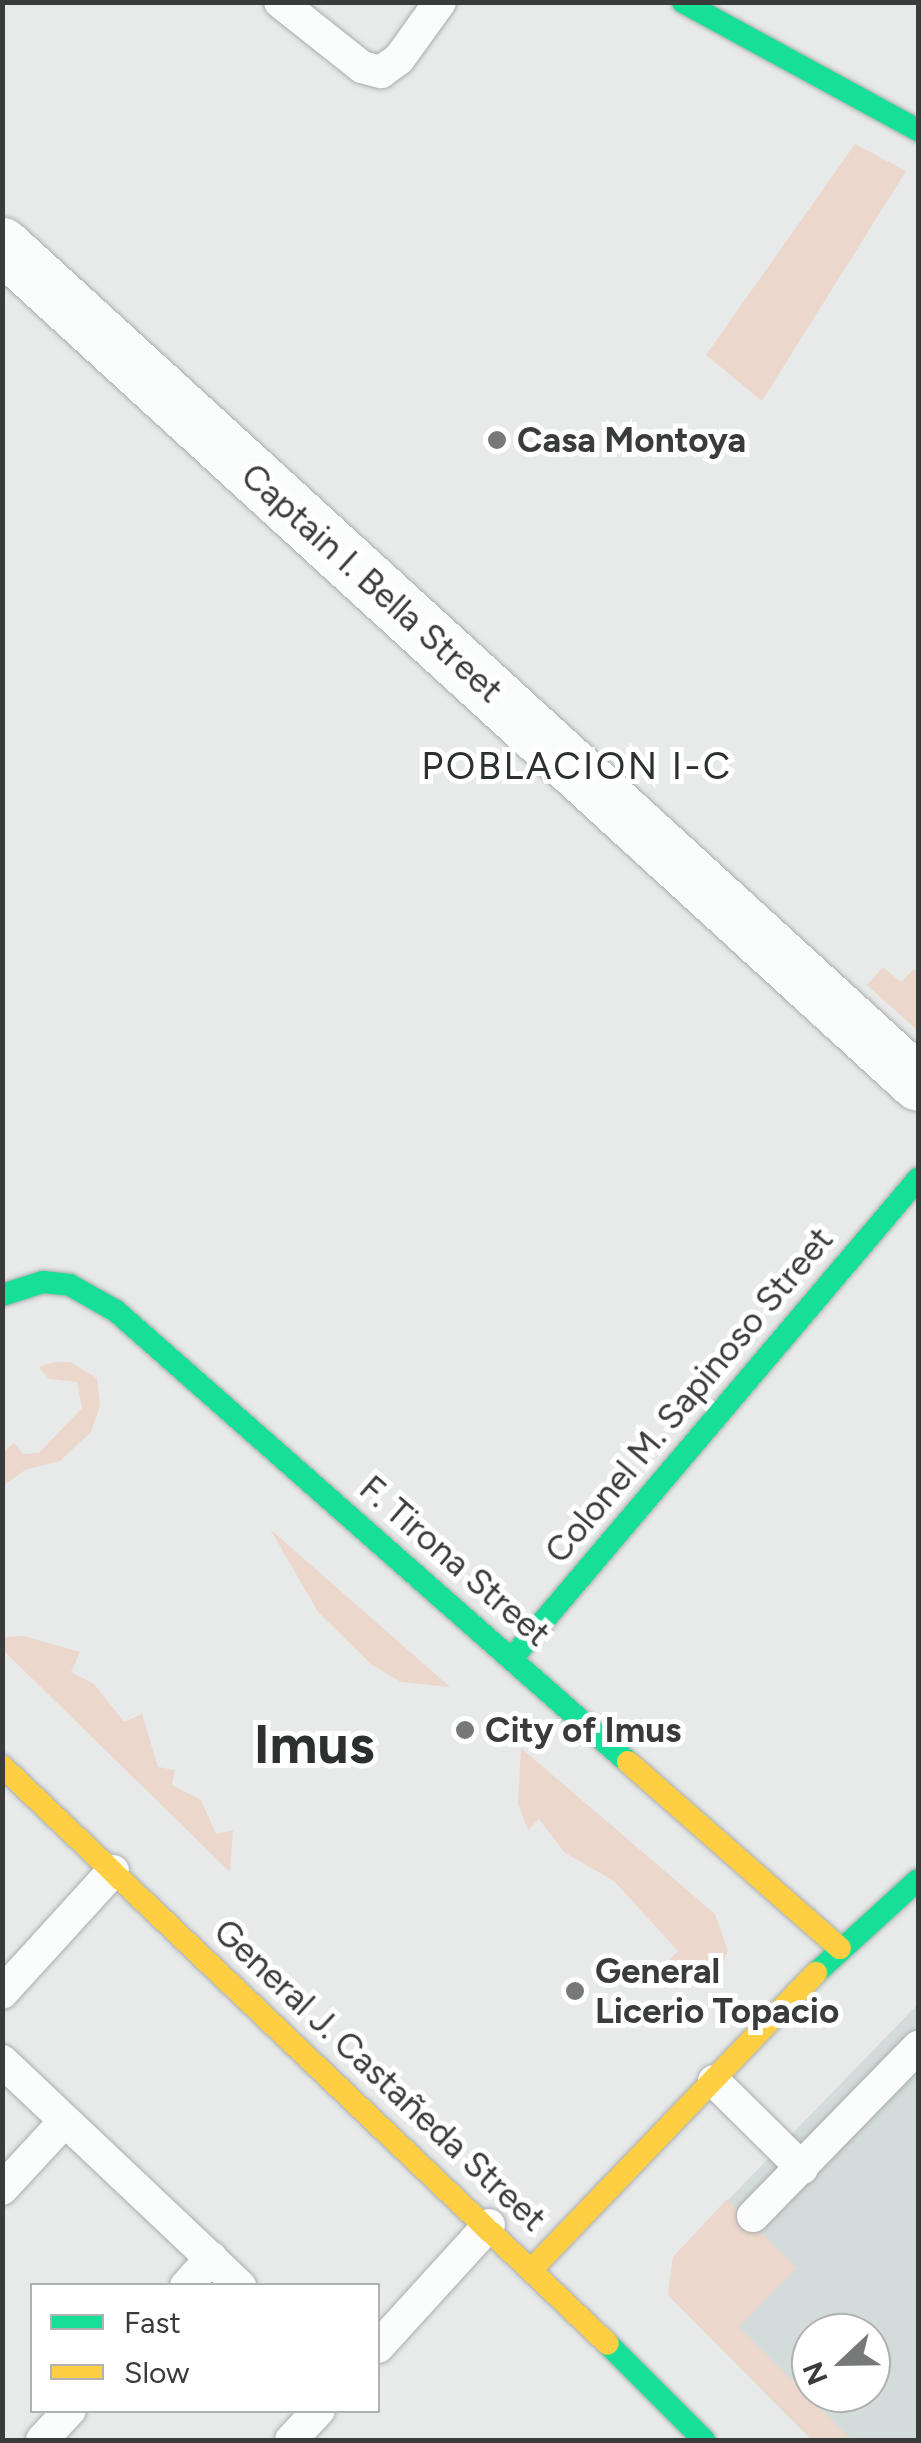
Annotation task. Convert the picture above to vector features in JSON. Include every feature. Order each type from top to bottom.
[{"type":"main road","points":[[683,2],[918,130]]},
{"type":"main road","name":"Colonel M. Sapinoso Street","points":[[513,1657],[918,1179]]},
{"type":"main road","name":"F. Tirona Street","points":[[2,1295],[43,1282],[94,1295],[513,1657],[840,1948]]},
{"type":"main road","name":"General J. Castañeda Street","points":[[2,1766],[489,2225],[704,2440]]},
{"type":"main road","points":[[533,2268],[840,1948],[880,1922],[918,1880]]},
{"type":"street","name":"Captain I. Bella Street","points":[[2,245],[918,1082]]},
{"type":"lane","points":[[280,2],[362,67],[381,72],[400,60],[440,2]]},
{"type":"lane","points":[[2,1993],[112,1871]]},
{"type":"lane","points":[[753,2216],[918,2047]]},
{"type":"lane","points":[[2,2060],[237,2283]]},
{"type":"lane","points":[[714,2082],[802,2168]]},
{"type":"lane","points":[[2,2189],[64,2122]]},
{"type":"lane","points":[[380,2345],[489,2225]]},
{"type":"lane","points":[[189,2283],[211,2258]]},
{"type":"lane","points":[[42,2440],[67,2413]]},
{"type":"lane","points":[[291,2440],[316,2413]]},
{"type":"shaded area","points":[[855,144],[906,171],[762,401],[706,355]]},
{"type":"shaded area","points":[[883,967],[901,982],[914,969],[918,973],[918,1031],[867,985]]},
{"type":"shaded area","points":[[70,1362],[97,1378],[100,1406],[91,1432],[60,1461],[25,1470],[3,1486],[3,1453],[14,1443],[23,1454],[39,1453],[82,1408],[77,1382],[49,1379],[39,1367]]},
{"type":"shaded area","points":[[270,1529],[450,1687],[401,1682],[372,1665],[318,1612]]},
{"type":"shaded area","points":[[24,1636],[80,1652],[71,1672],[94,1684],[124,1722],[142,1714],[158,1767],[175,1770],[172,1785],[201,1800],[216,1834],[233,1830],[230,1872],[3,1650],[3,1637]]},
{"type":"shaded area","points":[[521,1748],[715,1914],[728,1951],[713,1985],[668,1961],[678,1951],[614,1881],[565,1853],[539,1819],[528,1830],[518,1804]]},
{"type":"shaded area","points":[[918,2004],[918,2440],[812,2440],[668,2295],[673,2257]]},
{"type":"shaded area","points":[[727,2199],[797,2268],[739,2327],[791,2379],[791,2413],[825,2413],[852,2440],[812,2440],[668,2295],[673,2257]]},
{"type":"traffic: fast","points":[[683,2],[918,130]]},
{"type":"traffic: fast","points":[[513,1657],[918,1179]]},
{"type":"traffic: fast","points":[[2,1295],[43,1282],[70,1285],[116,1311],[628,1762]]},
{"type":"traffic: fast","points":[[816,1973],[918,1880]]},
{"type":"traffic: fast","points":[[608,2344],[704,2440]]},
{"type":"traffic: slow","points":[[628,1762],[840,1948]]},
{"type":"traffic: slow","points":[[2,1766],[608,2344]]},
{"type":"traffic: slow","points":[[533,2268],[816,1973]]},
{"type":"place","name":"Casa Montoya","points":[[497,440]]},
{"type":"place","name":"City of Imus","points":[[465,1730]]},
{"type":"place","name":"General Licerio Topacio","points":[[575,1991]]},
{"type":"district","name":"POBLACION I-C","points":[[577,767]]},
{"type":"district","name":"Imus","points":[[314,1745]]}]
